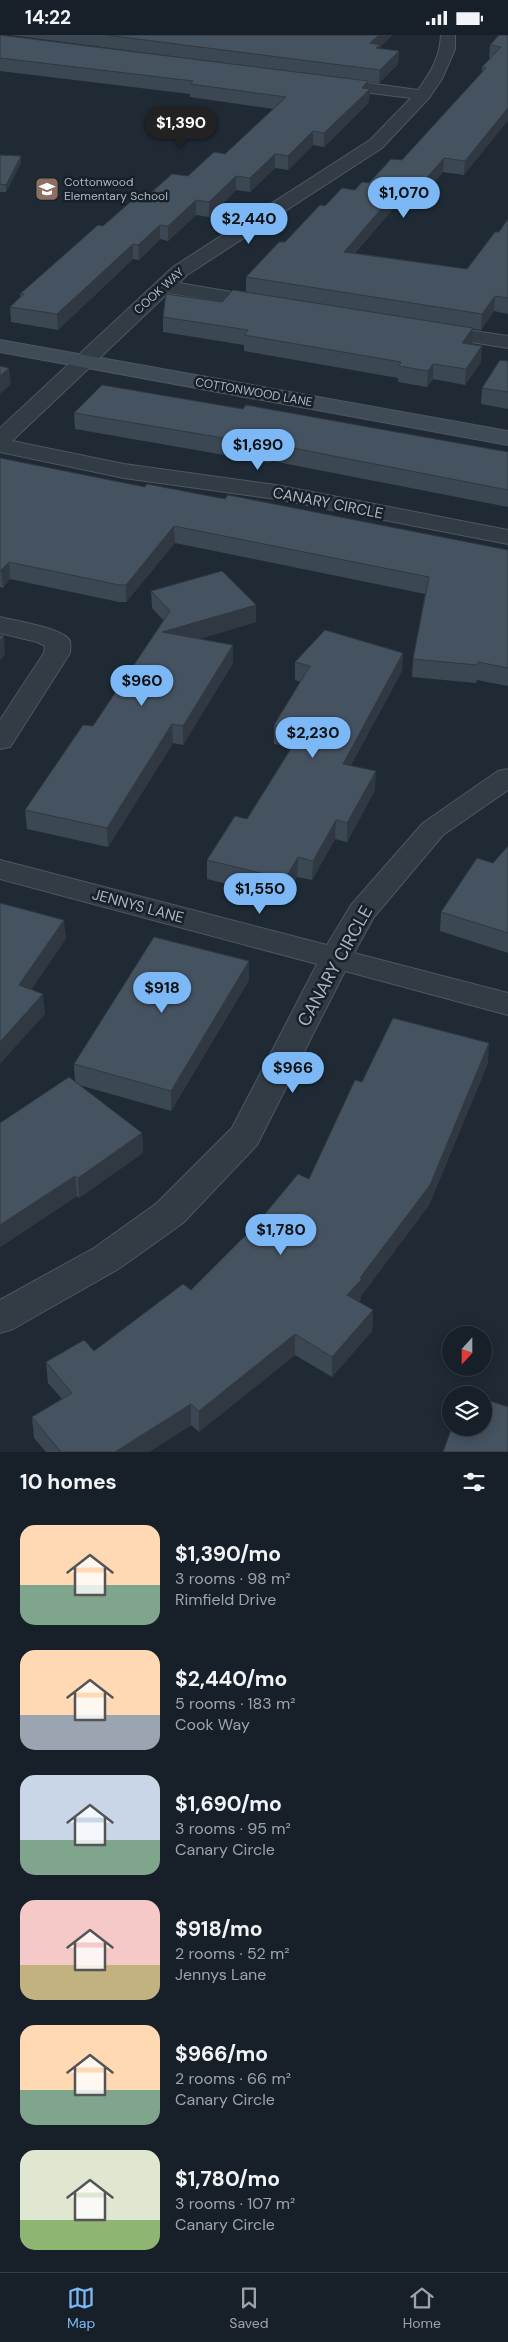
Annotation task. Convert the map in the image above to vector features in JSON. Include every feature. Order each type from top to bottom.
[{"type":"main road","name":"COTTONWOOD LANE","points":[[0,347],[508,438]]},
{"type":"street","name":"COOK WAY","points":[[0,440],[81,361],[180,271],[376,144],[403,119],[423,95],[440,66],[450,43],[448,35]]},
{"type":"street","points":[[311,81],[423,95]]},
{"type":"street","points":[[164,286],[284,306]]},
{"type":"street","points":[[420,328],[508,342]]},
{"type":"street","name":"CANARY CIRCLE","points":[[0,445],[124,471],[276,492],[508,537]]},
{"type":"street","points":[[0,625],[46,636],[58,643],[57,653],[0,741]]},
{"type":"street","name":"CANARY CIRCLE","points":[[0,1318],[107,1258],[170,1213],[245,1136],[335,959],[362,911],[433,829],[508,777]]},
{"type":"street","name":"JENNYS LANE","points":[[0,869],[508,1004]]},
{"type":"building","points":[[0,35],[368,81],[362,88],[370,89],[324,133],[313,131],[288,156],[275,154],[250,178],[236,176],[209,202],[196,200],[168,226],[160,225],[138,245],[133,244],[57,314],[10,307],[24,294],[20,294],[98,225],[103,226],[135,198],[143,200],[172,174],[188,176],[214,152],[225,154],[286,97],[190,84],[193,81],[0,58]]},
{"type":"building","points":[[106,35],[379,35],[370,43],[380,45],[376,48],[399,51],[380,70]]},
{"type":"building","points":[[499,35],[508,35],[508,108],[465,161],[444,158],[422,183],[405,181],[344,252],[467,269],[495,232],[499,232],[508,219],[508,298],[495,296],[482,314],[246,277],[279,242],[285,242],[320,205],[325,206],[342,188],[355,190],[362,182],[369,183],[391,159],[402,160],[486,68],[482,67],[501,47],[490,45]]},
{"type":"building","points":[[0,155],[21,156],[6,185],[0,184]]},
{"type":"building","points":[[233,290],[473,328],[462,343],[482,346],[466,369],[433,364],[428,371],[399,366],[401,362],[244,335],[248,330],[163,317],[166,294],[222,302]]},
{"type":"building","points":[[500,360],[508,361],[508,392],[482,388]]},
{"type":"building","points":[[0,366],[9,368],[0,376]]},
{"type":"building","points":[[102,385],[243,409],[246,405],[508,452],[508,490],[272,444],[271,446],[74,413]]},
{"type":"building","points":[[0,458],[145,487],[147,484],[225,499],[228,495],[508,550],[508,668],[478,662],[477,665],[413,659],[429,577],[174,526],[126,585],[9,562],[0,570]]},
{"type":"building","points":[[222,571],[256,605],[162,632],[233,645],[183,726],[172,724],[107,828],[25,810],[83,725],[93,726],[170,611],[151,591]]},
{"type":"building","points":[[325,630],[403,653],[343,764],[376,771],[347,823],[336,820],[313,861],[298,857],[285,879],[207,860],[235,816],[247,819],[302,731],[274,725],[310,666],[295,662]]},
{"type":"building","points":[[508,846],[508,933],[441,912],[477,858],[493,863]]},
{"type":"building","points":[[0,903],[64,920],[19,985],[43,994],[0,1042]]},
{"type":"building","points":[[154,937],[249,961],[171,1091],[74,1064]]},
{"type":"building","points":[[393,1018],[489,1043],[430,1185],[360,1278],[362,1279],[347,1295],[373,1310],[332,1357],[295,1334],[199,1411],[191,1404],[115,1452],[61,1452],[32,1417],[72,1393],[46,1362],[84,1340],[94,1351],[183,1284],[191,1290],[255,1226],[298,1174],[309,1179],[355,1080],[362,1082]]},
{"type":"building","points":[[69,1077],[142,1133],[78,1178],[75,1176],[0,1225],[0,1123]]},
{"type":"building","points":[[492,1402],[508,1407],[508,1452],[443,1452],[449,1436],[492,1436]]},
{"type":"place","name":"Cottonwood Elementary School","points":[[47,189]]}]
